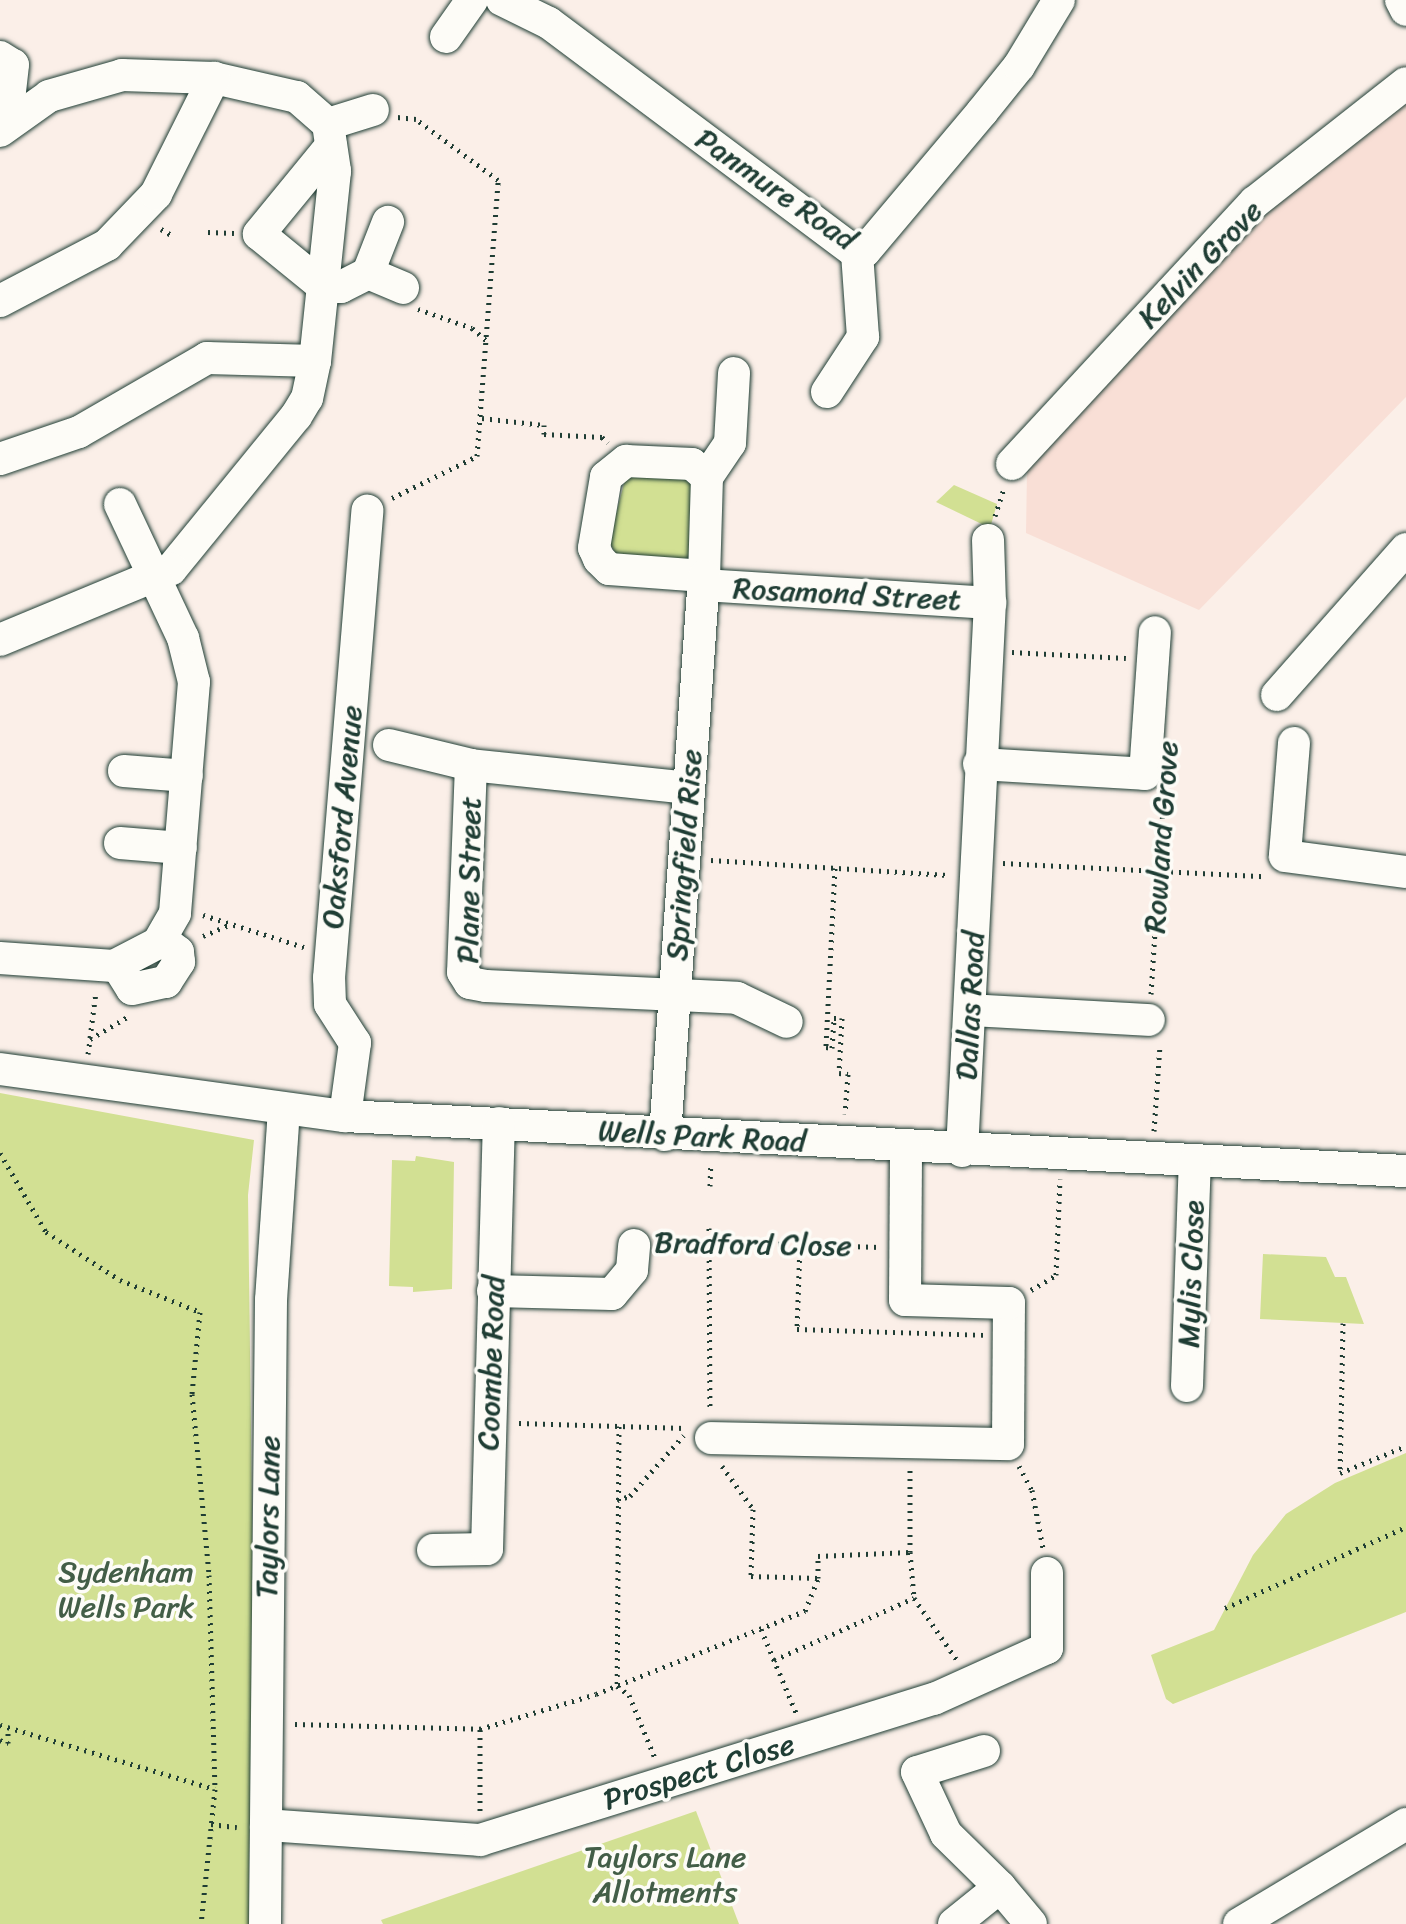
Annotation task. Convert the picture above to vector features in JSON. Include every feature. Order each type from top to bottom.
[{"type":"street","points":[[446,37],[472,0]]},
{"type":"street","name":"Panmure Road","points":[[502,0],[549,23],[857,253],[865,251],[982,112],[1059,0]]},
{"type":"street","points":[[1401,0],[1406,10]]},
{"type":"street","points":[[0,57],[13,65],[3,128]]},
{"type":"street","points":[[0,640],[171,569],[296,416],[307,398],[315,361],[335,171],[329,135],[297,97],[214,78],[122,75],[49,96],[3,128]]},
{"type":"street","points":[[0,301],[117,235],[156,194],[214,78]]},
{"type":"street","name":"Kelvin Grove","points":[[1012,464],[1255,202],[1406,83]]},
{"type":"street","points":[[373,110],[329,135],[259,234],[324,287],[356,282],[368,273],[388,222]]},
{"type":"street","points":[[827,392],[863,337],[857,253]]},
{"type":"street","points":[[368,273],[401,288]]},
{"type":"street","points":[[0,459],[79,432],[207,358],[315,361]]},
{"type":"street","points":[[626,461],[692,464],[707,477],[730,443],[734,373]]},
{"type":"street","name":"Rosamond Street","points":[[626,461],[606,477],[594,548],[609,569],[703,581],[990,603]]},
{"type":"street","name":"Rosamond Street","points":[[703,581],[707,477]]},
{"type":"street","points":[[0,958],[108,965],[161,939],[175,907],[194,682],[183,638],[120,504]]},
{"type":"street","name":"Oaksford Avenue","points":[[345,1116],[355,1043],[330,1004],[331,956],[367,511]]},
{"type":"street","name":"Dallas Road","points":[[962,1151],[978,862],[979,764],[990,603],[988,540]]},
{"type":"street","points":[[1277,695],[1406,549]]},
{"type":"street","name":"Springfield Rise","points":[[665,1135],[703,581]]},
{"type":"street","points":[[979,764],[1155,774],[1155,646]]},
{"type":"street","points":[[1294,743],[1285,856],[1406,872]]},
{"type":"street","name":"Plane Street","points":[[389,745],[471,765],[689,788]]},
{"type":"street","name":"Plane Street","points":[[471,765],[462,960],[470,983],[674,996]]},
{"type":"street","points":[[124,771],[187,776]]},
{"type":"street","points":[[120,843],[181,848]]},
{"type":"street","points":[[108,965],[125,982],[139,989],[156,987],[175,973],[178,952],[161,939]]},
{"type":"street","points":[[674,996],[746,1000],[787,1022]]},
{"type":"street","points":[[970,1010],[1149,1020]]},
{"type":"street","name":"Wells Park Road","points":[[0,1069],[345,1116],[962,1151],[1406,1171]]},
{"type":"street","name":"Taylors Lane","points":[[265,1924],[271,1300],[284,1110]]},
{"type":"street","name":"Coombe Road","points":[[433,1550],[487,1549],[488,1422],[499,1123]]},
{"type":"street","points":[[701,1433],[1008,1444],[1009,1303],[905,1300],[906,1148]]},
{"type":"street","name":"Mylis Close","points":[[1187,1386],[1195,1162]]},
{"type":"street","name":"Bradford Close","points":[[493,1291],[612,1294],[632,1270],[634,1245]]},
{"type":"street","name":"Prospect Close","points":[[266,1825],[480,1840],[807,1738],[973,1682],[1047,1648],[1047,1573]]},
{"type":"street","points":[[984,1751],[917,1772],[946,1834],[1000,1887],[1031,1924]]},
{"type":"street","points":[[1239,1924],[1406,1824]]},
{"type":"street","points":[[954,1924],[1000,1887]]},
{"type":"path","points":[[367,511],[477,456],[498,180],[416,119],[373,110]]},
{"type":"path","points":[[401,288],[400,301],[422,314],[472,328],[487,341]]},
{"type":"path","points":[[482,418],[544,425],[544,434],[602,437],[626,461]]},
{"type":"path","points":[[988,540],[1012,464]]},
{"type":"path","points":[[987,651],[1155,646]]},
{"type":"path","name":"Rowland Grove","points":[[1145,1159],[1156,1126],[1160,1046],[1149,1020],[1159,872],[1155,774]]},
{"type":"path","points":[[978,862],[1283,876],[1285,856]]},
{"type":"path","points":[[686,858],[920,873]]},
{"type":"path","points":[[835,868],[826,1047],[832,1048],[834,1018],[842,1018],[839,1073],[848,1074],[844,1129]]},
{"type":"path","points":[[175,907],[331,956]]},
{"type":"path","points":[[203,936],[231,924]]},
{"type":"path","points":[[85,1081],[90,1039],[108,965]]},
{"type":"path","points":[[90,1039],[130,1016],[139,989]]},
{"type":"path","points":[[0,1153],[46,1232],[120,1280],[200,1312],[192,1394],[209,1575],[215,1789],[201,1924]]},
{"type":"path","points":[[1009,1303],[1056,1275],[1061,1156]]},
{"type":"path","points":[[709,1228],[701,1433],[753,1509],[751,1576],[818,1578]]},
{"type":"path","name":"Bradford Close","points":[[634,1245],[645,1240],[708,1240],[904,1248]]},
{"type":"path","points":[[800,1244],[797,1329],[1009,1336]]},
{"type":"path","points":[[1343,1323],[1340,1473],[1406,1446]]},
{"type":"path","points":[[488,1422],[619,1426],[701,1433]]},
{"type":"path","points":[[617,1686],[619,1426]]},
{"type":"path","points":[[617,1500],[630,1496],[701,1433]]},
{"type":"path","points":[[911,1442],[910,1552],[914,1598],[973,1682]]},
{"type":"path","points":[[1008,1444],[1032,1490],[1047,1573]]},
{"type":"path","points":[[1225,1608],[1406,1527]]},
{"type":"path","points":[[266,1722],[480,1729],[617,1686],[805,1611],[818,1578],[818,1556],[910,1552]]},
{"type":"path","points":[[774,1660],[914,1598]]},
{"type":"path","points":[[760,1628],[807,1738]]},
{"type":"path","points":[[617,1686],[629,1695],[657,1763],[656,1786]]},
{"type":"path","points":[[0,1727],[215,1789]]},
{"type":"path","points":[[480,1729],[480,1840]]},
{"type":"path","points":[[0,1740],[8,1743],[14,1733]]},
{"type":"shaded area","points":[[1406,101],[1406,397],[1199,610],[1026,533],[1027,471],[1268,212]]},
{"type":"green space","points":[[681,475],[694,486],[692,553],[683,562],[617,556],[609,541],[626,476]]},
{"type":"green space","points":[[954,485],[997,504],[990,528],[936,502]]},
{"type":"green space","name":"Sydenham Wells Park","points":[[0,1093],[254,1140],[248,1195],[253,1589],[249,1924],[0,1924]]},
{"type":"green space","points":[[416,1156],[454,1162],[452,1289],[413,1292],[413,1287],[389,1286],[392,1160],[415,1161]]},
{"type":"green space","points":[[1263,1254],[1326,1257],[1335,1277],[1346,1277],[1364,1324],[1260,1319]]},
{"type":"green space","points":[[1406,1453],[1406,1612],[1173,1704],[1166,1699],[1151,1655],[1214,1630],[1253,1555],[1286,1514],[1335,1483]]},
{"type":"green space","name":"Taylors Lane Allotments","points":[[696,1811],[739,1924],[383,1924],[381,1920]]}]
